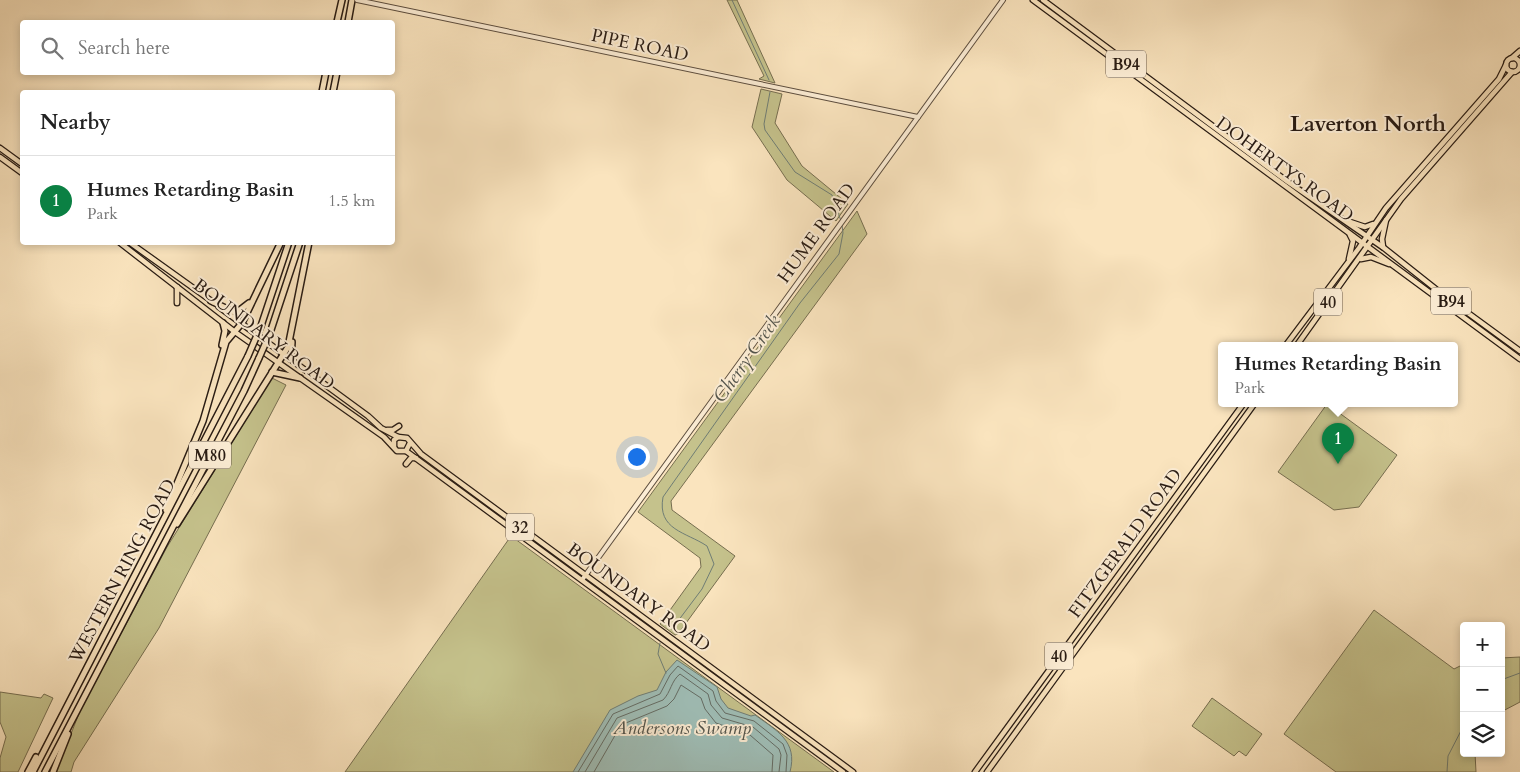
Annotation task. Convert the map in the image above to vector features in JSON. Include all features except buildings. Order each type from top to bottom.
[{"type":"highway","points":[[337,20],[342,1]]},
{"type":"highway","points":[[348,20],[352,2]]},
{"type":"highway","points":[[322,90],[325,75]]},
{"type":"highway","points":[[334,90],[337,75]]},
{"type":"highway","points":[[159,529],[199,431],[226,342],[242,323],[279,245]]},
{"type":"highway","name":"WESTERN RING ROAD","points":[[33,772],[248,356],[261,326],[288,245]]},
{"type":"highway","name":"WESTERN RING ROAD","points":[[45,772],[240,399],[270,333],[299,245]]},
{"type":"highway","points":[[291,359],[293,327],[308,245]]},
{"type":"highway","points":[[211,301],[232,312],[238,313],[255,295]]},
{"type":"highway","points":[[214,382],[224,334],[223,322]]},
{"type":"highway","points":[[159,552],[231,441],[284,354],[293,327]]},
{"type":"highway","points":[[272,372],[282,372],[300,378]]},
{"type":"highway","points":[[28,772],[75,689]]},
{"type":"highway","points":[[53,772],[78,708]]},
{"type":"main road","name":"DOHERTYS ROAD","points":[[1032,0],[1247,154],[1384,248],[1442,294],[1520,351]]},
{"type":"main road","name":"DOHERTYS ROAD","points":[[1043,0],[1181,107]]},
{"type":"main road","name":"40","points":[[1288,342],[1363,243],[1376,221],[1499,79],[1507,61],[1520,52]]},
{"type":"main road","name":"40","points":[[1299,342],[1360,260],[1387,216],[1512,72],[1518,70],[1520,64],[1517,59],[1512,58]]},
{"type":"main road","points":[[1506,65],[1512,72]]},
{"type":"main road","points":[[0,148],[20,163]]},
{"type":"main road","name":"DOHERTYS ROAD","points":[[1247,154],[1350,234],[1520,359]]},
{"type":"main road","points":[[0,157],[20,172]]},
{"type":"main road","points":[[1384,248],[1382,240],[1387,216]]},
{"type":"main road","points":[[1341,218],[1365,227],[1376,221]]},
{"type":"main road","points":[[1348,262],[1353,244],[1350,234]]},
{"type":"main road","name":"BOUNDARY ROAD","points":[[123,245],[235,332],[394,446]]},
{"type":"main road","name":"BOUNDARY ROAD","points":[[133,245],[291,359],[381,428],[398,437]]},
{"type":"main road","points":[[1360,260],[1371,257],[1396,267]]},
{"type":"main road","points":[[177,286],[179,293],[177,303]]},
{"type":"main road","points":[[1438,300],[1442,294]]},
{"type":"main road","points":[[1464,318],[1468,313]]},
{"type":"main road","points":[[1494,340],[1498,335]]},
{"type":"main road","name":"FITZGERALD ROAD","points":[[975,772],[1241,407]]},
{"type":"main road","name":"FITZGERALD ROAD","points":[[987,772],[1252,407]]},
{"type":"main road","points":[[381,428],[392,430],[399,426]]},
{"type":"main road","points":[[394,446],[394,442],[398,437]]},
{"type":"main road","name":"32","points":[[398,437],[405,437],[410,443]]},
{"type":"main road","points":[[1219,437],[1227,442]]},
{"type":"main road","points":[[406,451],[410,443]]},
{"type":"main road","name":"BOUNDARY ROAD","points":[[410,443],[426,459],[853,772]]},
{"type":"main road","name":"32","points":[[394,446],[397,451],[406,451]]},
{"type":"main road","name":"BOUNDARY ROAD","points":[[406,451],[843,772]]},
{"type":"main road","points":[[406,464],[411,458],[418,458]]},
{"type":"main road","points":[[673,647],[677,642]]},
{"type":"main road","points":[[1040,682],[1048,688]]},
{"type":"street","name":"PIPE ROAD","points":[[357,0],[918,117]]},
{"type":"street","name":"HUME ROAD","points":[[582,580],[1003,0]]},
{"type":"shaded area","points":[[727,0],[737,0],[775,83],[759,79],[764,76]]},
{"type":"shaded area","points":[[761,89],[782,94],[775,123],[802,166],[848,204],[836,221],[787,180],[752,127]]},
{"type":"shaded area","points":[[857,211],[867,234],[671,501],[672,510],[735,556],[678,634],[675,635],[660,624],[701,567],[700,558],[638,512]]},
{"type":"shaded area","points":[[272,378],[286,385],[159,628],[74,762],[71,772],[56,772],[80,711],[167,547]]},
{"type":"shaded area","points":[[1325,407],[1331,407],[1397,455],[1359,507],[1334,510],[1278,472]]},
{"type":"shaded area","points":[[511,536],[834,772],[345,772]]},
{"type":"shaded area","points":[[1374,610],[1454,669],[1460,666],[1460,757],[1475,757],[1476,772],[1336,772],[1284,734]]},
{"type":"shaded area","points":[[1520,657],[1520,702],[1505,710],[1505,667],[1505,658]]},
{"type":"shaded area","points":[[0,692],[41,698],[44,694],[53,698],[18,772],[0,772],[0,758],[6,737],[0,722]]},
{"type":"shaded area","points":[[1212,698],[1262,734],[1246,756],[1239,751],[1234,756],[1192,726]]},
{"type":"water","name":"Andersons Swamp","points":[[677,660],[717,687],[721,699],[728,708],[751,716],[755,715],[778,732],[784,738],[791,752],[790,772],[573,772],[610,710],[638,696],[657,690],[666,672]]},
{"type":"waterway","name":"Cherry Creek","points":[[732,0],[769,80]]},
{"type":"waterway","name":"Cherry Creek","points":[[770,92],[764,124],[765,130],[795,172],[832,195],[841,221]]},
{"type":"waterway","name":"Cherry Creek","points":[[672,629],[702,589],[714,564],[707,546],[675,529],[664,517],[662,508],[663,497],[800,303],[839,254],[843,233],[842,225]]},
{"type":"waterway","name":"Cherry Creek","points":[[660,643],[658,654],[666,673]]},
{"type":"waterway","points":[[1505,679],[1520,673]]},
{"type":"waterway","points":[[1447,772],[1448,756],[1460,733]]},
{"type":"place","name":"Humes Retarding Basin","points":[[1338,464]]},
{"type":"district","name":"Laverton North","points":[[1368,123]]}]
